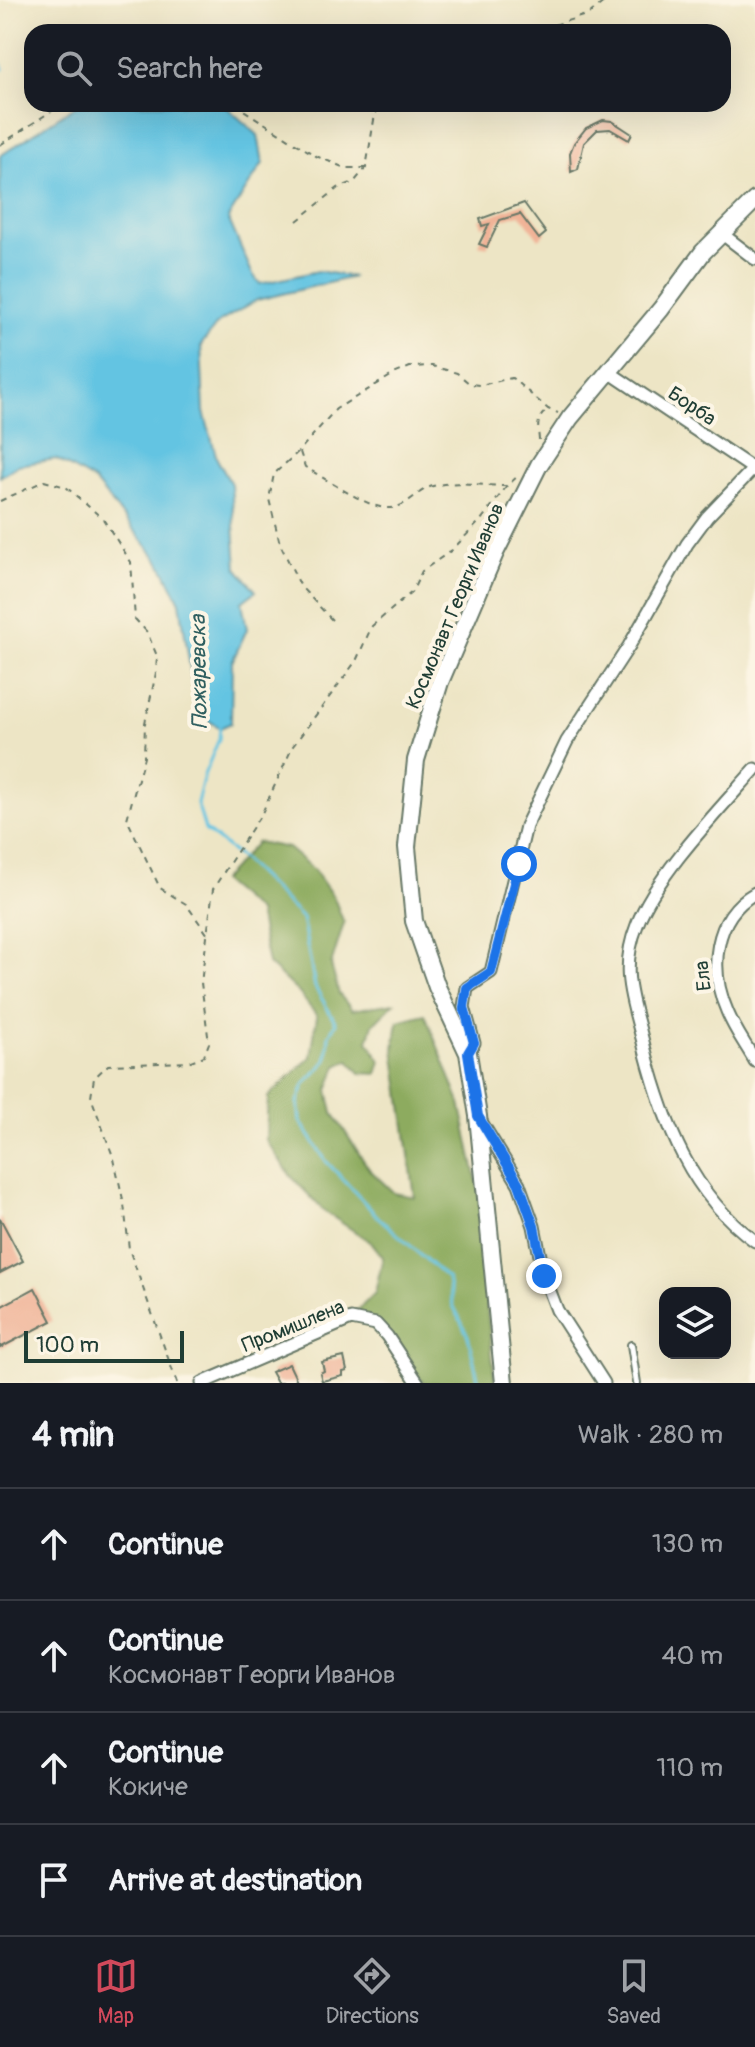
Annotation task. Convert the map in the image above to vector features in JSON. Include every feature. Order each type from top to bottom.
[{"type":"street","name":"Космонавт Георги Иванов","points":[[504,1383],[478,1116],[468,1053],[437,987],[414,921],[407,847],[416,760],[440,682],[495,553],[539,465],[570,418],[721,233],[755,200]]},
{"type":"street","points":[[721,233],[755,259]]},
{"type":"street","name":"Борба","points":[[609,372],[754,470]]},
{"type":"street","points":[[468,1053],[474,1043],[464,1007],[467,988],[491,972],[526,826],[567,741],[629,646],[687,544],[707,517],[754,470]]},
{"type":"street","points":[[755,769],[657,888],[637,923],[628,956],[627,981],[652,1084],[678,1150],[716,1207],[755,1241]]},
{"type":"street","name":"Ела","points":[[755,893],[737,906],[722,928],[717,964],[726,1011],[755,1061]]},
{"type":"street","points":[[478,1116],[519,1184],[534,1226],[544,1276],[557,1310],[604,1383]]},
{"type":"street","name":"Промишлена","points":[[202,1383],[351,1319],[376,1324],[418,1383]]},
{"type":"lane","points":[[631,1345],[637,1383]]},
{"type":"path","points":[[557,24],[589,14],[606,0]]},
{"type":"path","points":[[0,145],[50,112]]},
{"type":"path","points":[[247,112],[316,156],[345,168],[366,168]]},
{"type":"path","points":[[297,221],[338,188],[354,182],[366,168],[376,112]]},
{"type":"path","points":[[332,620],[301,587],[280,544],[269,499],[274,474],[336,409],[364,390],[410,367],[432,366],[457,373],[470,384],[480,385],[512,378],[548,409],[570,418]]},
{"type":"path","points":[[534,449],[540,439],[537,426],[542,413],[548,409]]},
{"type":"path","points":[[299,451],[305,467],[364,502],[389,508],[413,500],[430,487],[454,484],[507,486]]},
{"type":"path","points":[[177,1383],[129,1249],[124,1204],[114,1159],[91,1097],[94,1078],[108,1065],[188,1062],[204,1056],[209,1043],[201,983],[213,889],[262,813],[293,746],[356,661],[372,626],[412,592],[422,571],[452,550],[524,470]]},
{"type":"path","points":[[0,501],[44,481],[66,487],[103,519],[131,562],[135,619],[147,632],[157,656],[145,723],[144,757],[127,819],[160,888],[186,904],[208,936]]},
{"type":"green space","points":[[257,842],[288,848],[314,870],[334,898],[344,923],[331,965],[339,994],[352,1010],[394,1003],[373,1024],[368,1041],[381,1061],[377,1074],[360,1073],[349,1060],[337,1066],[328,1090],[333,1113],[369,1169],[394,1193],[415,1197],[394,1049],[398,1021],[425,1014],[460,1103],[480,1195],[480,1242],[495,1383],[425,1383],[414,1373],[400,1350],[355,1313],[375,1293],[383,1257],[372,1243],[324,1211],[291,1176],[266,1140],[268,1097],[311,1057],[317,1016],[299,993],[268,964],[258,912],[221,881]]},
{"type":"water","points":[[66,112],[232,112],[258,135],[263,163],[228,218],[260,284],[318,271],[353,277],[257,300],[218,323],[201,345],[204,412],[217,459],[231,484],[237,568],[256,591],[242,602],[247,629],[232,662],[231,723],[220,728],[205,718],[194,694],[180,602],[160,562],[94,481],[56,459],[18,465],[0,477],[0,156]]},
{"type":"building","points":[[603,120],[612,121],[632,134],[629,140],[610,129],[597,130],[584,143],[578,169],[571,172],[570,153],[574,143],[586,128]]},
{"type":"building","points":[[524,203],[546,233],[539,239],[520,214],[500,220],[487,247],[479,244],[489,224],[482,226],[480,219]]},
{"type":"building","points":[[0,1218],[23,1261],[0,1273]]},
{"type":"building","points":[[35,1288],[52,1321],[0,1348],[0,1307]]},
{"type":"building","points":[[344,1357],[347,1371],[343,1372],[343,1376],[322,1381],[322,1362]]},
{"type":"building","points":[[289,1364],[298,1383],[277,1383],[271,1372]]},
{"type":"waterway","name":"Пожаревска","points":[[0,62],[3,69]]},
{"type":"waterway","name":"Пожаревска","points":[[220,726],[219,739],[204,775],[197,803],[205,830],[242,859],[302,918],[315,987],[336,1023],[329,1035],[327,1060],[304,1085],[298,1102],[300,1121],[326,1161],[378,1217],[448,1279],[453,1305],[468,1336],[479,1383]]},
{"type":"route","points":[[519,864],[491,972],[467,988],[464,1007],[474,1043],[468,1053],[478,1116],[519,1184],[534,1226],[544,1276]]}]
